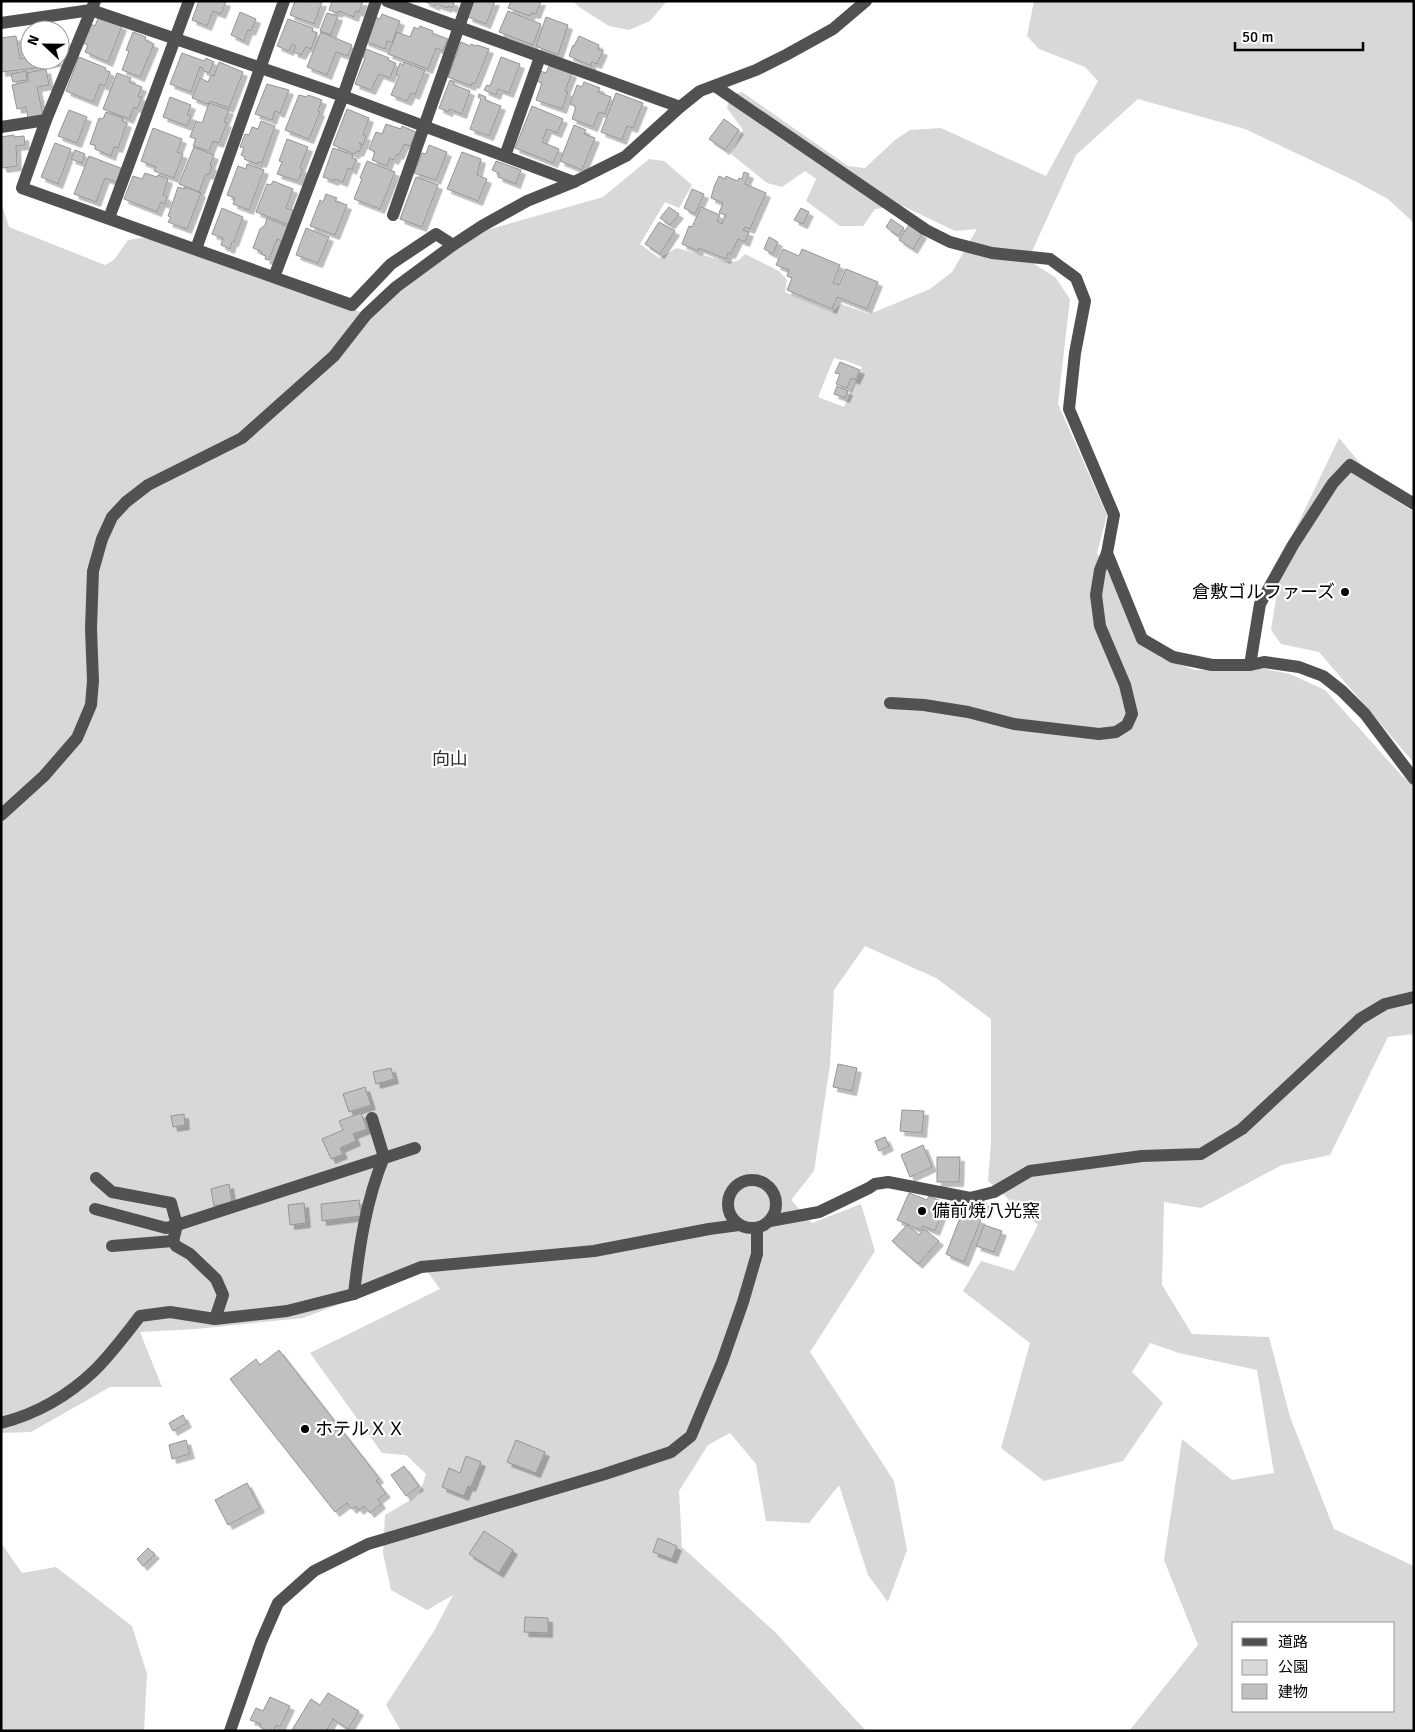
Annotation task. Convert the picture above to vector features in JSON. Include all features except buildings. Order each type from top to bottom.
[{"type":"street","points":[[109,218],[189,1]]},
{"type":"street","points":[[196,249],[284,1]]},
{"type":"street","points":[[274,276],[343,96],[376,1]]},
{"type":"street","points":[[387,1],[680,107]]},
{"type":"street","points":[[393,215],[468,1]]},
{"type":"street","points":[[1,815],[44,776],[77,738],[91,705],[93,681],[91,629],[94,571],[102,540],[112,517],[126,502],[148,485],[242,438],[334,356],[366,315],[396,287],[453,245],[482,226],[527,201],[574,182],[626,156],[700,91],[756,70],[833,29],[866,1]]},
{"type":"street","points":[[93,6],[46,120],[22,188],[352,305],[391,264],[436,234],[453,245]]},
{"type":"street","points":[[1,23],[93,6],[175,39],[343,96],[574,182]]},
{"type":"street","points":[[505,156],[540,57]]},
{"type":"street","points":[[716,86],[926,230],[950,242],[992,253],[1050,258],[1076,278],[1085,301],[1075,353],[1069,409],[1114,515],[1107,553],[1100,570],[1096,595],[1100,626],[1125,684],[1132,714],[1127,725],[1116,732],[1099,734],[1014,724],[968,712],[924,705],[890,703]]},
{"type":"street","points":[[1,127],[46,120]]},
{"type":"street","points":[[1250,664],[1260,604],[1298,537],[1333,483],[1350,466],[1414,504]]},
{"type":"street","points":[[1107,553],[1142,638],[1172,657],[1212,664],[1264,662],[1299,666],[1323,676],[1342,691],[1365,714],[1414,779]]},
{"type":"street","points":[[1,1423],[22,1418],[49,1404],[73,1388],[95,1369],[140,1316],[170,1312],[215,1319],[288,1311],[354,1294],[422,1267],[594,1251],[709,1229],[739,1226],[757,1228],[770,1221],[819,1212],[875,1184],[888,1182],[970,1198],[994,1192],[1030,1171],[1142,1156],[1201,1154],[1242,1129],[1360,1019],[1385,1004],[1414,997]]},
{"type":"street","points":[[354,1294],[359,1251],[374,1181],[384,1157],[372,1118]]},
{"type":"street","points":[[95,1209],[166,1228],[415,1148]]},
{"type":"street","points":[[96,1178],[112,1192],[171,1203],[177,1225],[173,1241],[176,1246],[190,1254],[216,1279],[223,1295],[215,1319]]},
{"type":"street","points":[[739,1226],[732,1219],[728,1211],[727,1201],[730,1192],[737,1185],[745,1181],[754,1180],[762,1182],[773,1192],[776,1207],[770,1221]]},
{"type":"street","points":[[230,1731],[261,1642],[278,1604],[314,1571],[368,1544],[605,1474],[671,1452],[691,1436],[722,1362],[744,1302],[757,1254],[757,1228]]},
{"type":"street","points":[[112,1246],[173,1241]]},
{"type":"green space","points":[[573,1],[667,1],[650,21],[629,30],[609,26],[579,7]]},
{"type":"green space","name":"向山","points":[[1034,1],[1414,1],[1414,223],[1388,199],[1353,180],[1245,129],[1138,99],[1076,155],[1028,260],[1055,277],[1070,299],[1058,404],[1107,515],[1097,553],[1107,570],[1137,640],[1162,658],[1195,670],[1260,668],[1290,674],[1325,690],[1402,776],[1414,786],[1414,1034],[1388,1037],[1330,1155],[1282,1165],[1201,1208],[1164,1202],[1162,1285],[1192,1334],[1269,1337],[1290,1417],[1334,1529],[1414,1566],[1414,1731],[1129,1731],[1198,1645],[1164,1560],[1182,1439],[1232,1480],[1274,1473],[1257,1370],[1179,1353],[1150,1343],[1132,1372],[1163,1403],[1123,1461],[1044,1481],[1001,1448],[1030,1343],[963,1291],[981,1261],[1014,1271],[1038,1225],[988,1181],[991,1143],[991,1019],[936,978],[865,946],[834,990],[830,1065],[814,1171],[791,1200],[812,1223],[861,1204],[875,1251],[810,1352],[894,1481],[907,1550],[888,1602],[868,1575],[839,1485],[809,1523],[766,1521],[756,1464],[730,1433],[708,1445],[679,1491],[682,1547],[776,1633],[866,1731],[401,1731],[386,1705],[434,1631],[453,1595],[427,1610],[391,1590],[383,1553],[385,1515],[419,1495],[426,1474],[406,1455],[382,1453],[310,1353],[440,1289],[427,1271],[303,1318],[196,1329],[140,1332],[162,1387],[110,1387],[31,1432],[1,1433],[1,202],[9,227],[105,265],[114,260],[128,240],[152,239],[372,316],[399,289],[480,232],[603,197],[649,159],[664,161],[692,185],[679,208],[665,202],[640,244],[659,258],[677,248],[728,262],[738,261],[745,254],[779,271],[787,280],[785,292],[832,312],[841,304],[870,314],[930,289],[952,272],[977,229],[955,231],[903,206],[875,209],[863,226],[840,226],[806,201],[816,179],[805,171],[782,187],[767,183],[731,154],[743,130],[727,108],[729,100],[734,94],[742,92],[848,166],[865,168],[895,140],[910,130],[941,128],[1046,176],[1098,81],[1085,67],[1039,49],[1027,36]],"holes":[[[834,358],[862,367],[844,407],[818,397]]]},
{"type":"green space","name":"倉敷ゴルファーズ","points":[[1339,438],[1386,494],[1414,512],[1414,763],[1319,652],[1281,644],[1271,630],[1283,555]]},
{"type":"green space","points":[[1,1543],[22,1573],[56,1567],[132,1626],[147,1674],[144,1731],[1,1731]]},
{"type":"place","name":"倉敷ゴルファーズ","points":[[1345,592]]},
{"type":"place","name":"備前焼八光窯","points":[[922,1211]]},
{"type":"place","name":"ホテルＸＸ","points":[[305,1429]]}]
